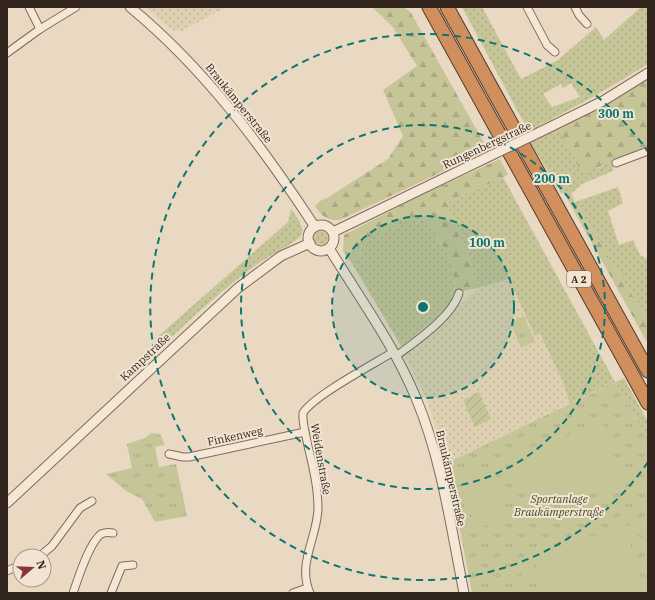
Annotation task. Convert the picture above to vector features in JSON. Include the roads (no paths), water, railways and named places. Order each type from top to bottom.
[{"type":"highway","name":"A 2","points":[[429,7],[648,403]]},
{"type":"highway","name":"A 2","points":[[447,7],[648,371]]},
{"type":"street","points":[[29,7],[40,29]]},
{"type":"street","points":[[7,53],[40,29],[76,7]]},
{"type":"street","name":"Braukämperstraße","points":[[130,7],[179,51],[224,101],[261,148],[315,227]]},
{"type":"street","points":[[527,7],[547,46],[555,52]]},
{"type":"street","points":[[575,7],[579,15],[587,24]]},
{"type":"street","name":"Rungenbergstraße","points":[[333,232],[603,101],[648,72]]},
{"type":"street","points":[[616,163],[648,151]]},
{"type":"street","points":[[324,225],[333,232],[334,242],[329,248],[323,250],[316,249],[310,243],[310,232],[315,227],[324,225]]},
{"type":"street","name":"Kampstraße","points":[[7,503],[238,288],[282,256],[310,243]]},
{"type":"street","name":"Braukämperstraße","points":[[329,248],[395,354],[417,399],[432,442],[464,593]]},
{"type":"street","name":"Weidenstraße","points":[[308,590],[305,575],[306,561],[318,512],[318,500],[317,487],[305,432],[304,413],[310,405],[335,387],[395,354],[420,338],[449,311],[460,293]]},
{"type":"street","name":"Finkenweg","points":[[169,454],[189,456],[305,432]]},
{"type":"street","points":[[50,548],[80,508],[92,500]]},
{"type":"street","points":[[73,593],[88,555],[96,540],[100,535],[106,532],[113,533]]},
{"type":"street","points":[[111,593],[122,566],[133,565]]},
{"type":"street","points":[[293,593],[308,590]]},
{"type":"park label","name":"Sportanlage Braukämperstraße","points":[[559,505]]}]
